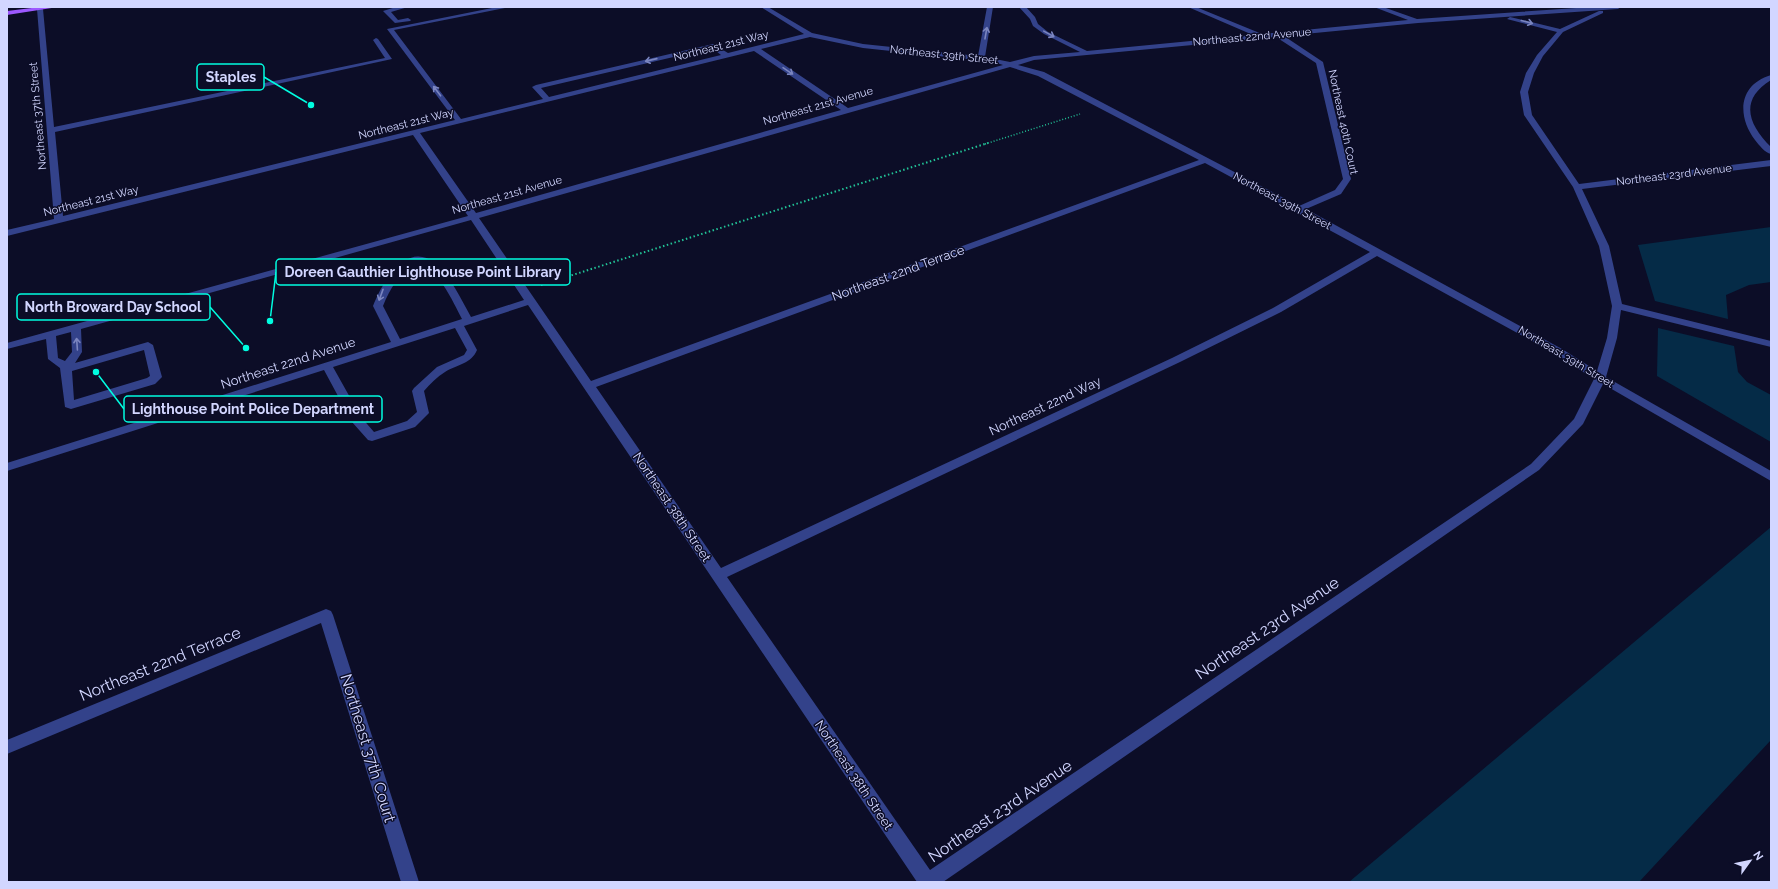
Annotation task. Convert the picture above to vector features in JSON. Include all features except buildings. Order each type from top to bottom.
[{"type":"main road","points":[[7,13],[54,7]]},
{"type":"street","points":[[405,7],[386,11],[397,22],[476,7]]},
{"type":"street","points":[[460,122],[390,29],[507,7]]},
{"type":"street","name":"Northeast 39th Street","points":[[764,7],[810,35],[863,46],[981,58],[1012,64],[1041,74],[1105,106],[1299,209],[1558,351],[1600,378],[1771,477]]},
{"type":"street","points":[[981,58],[986,39],[990,7]]},
{"type":"street","points":[[1022,7],[1033,18],[1035,25],[1046,33],[1086,52]]},
{"type":"street","points":[[1191,7],[1262,36]]},
{"type":"street","points":[[1377,7],[1418,21]]},
{"type":"street","points":[[1617,7],[1594,14],[1560,31],[1540,55],[1530,73],[1524,92],[1528,115],[1577,187],[1604,246],[1617,306],[1771,344]]},
{"type":"street","name":"Northeast 22nd Avenue","points":[[1012,64],[1051,55],[1418,21],[1617,7]]},
{"type":"street","name":"Northeast 37th Street","points":[[40,9],[59,221]]},
{"type":"street","name":"Northeast 22nd Avenue","points":[[1493,16],[1518,20],[1560,31]]},
{"type":"street","name":"Northeast 21st Way","points":[[7,233],[810,35]]},
{"type":"street","name":"Northeast 40th Court","points":[[1278,35],[1319,62],[1347,179],[1338,192],[1299,209]]},
{"type":"street","points":[[51,130],[389,59],[376,40]]},
{"type":"street","points":[[548,100],[536,87],[713,46],[727,56]]},
{"type":"street","points":[[756,49],[847,111]]},
{"type":"street","name":"Northeast 21st Avenue","points":[[7,346],[473,217],[1012,64]]},
{"type":"street","points":[[1771,77],[1754,88],[1748,99],[1746,115],[1750,130],[1771,152]]},
{"type":"street","name":"Northeast 38th Street","points":[[416,133],[927,882]]},
{"type":"street","name":"Northeast 22nd Terrace","points":[[590,386],[1206,160]]},
{"type":"street","name":"Northeast 23rd Avenue","points":[[1577,187],[1771,162]]},
{"type":"street","name":"Northeast 22nd Way","points":[[719,575],[1176,360],[1277,310],[1377,252]]},
{"type":"street","points":[[327,366],[356,419],[372,437],[411,424],[423,413],[418,391],[430,376],[469,357],[472,350],[463,322],[438,271],[428,262],[418,258],[405,263],[384,287],[378,306],[397,343]]},
{"type":"street","name":"Northeast 22nd Avenue","points":[[7,467],[463,322],[527,295]]},
{"type":"street","name":"Northeast 23rd Avenue","points":[[927,882],[1535,467],[1580,421],[1600,378],[1612,338],[1617,306]]},
{"type":"street","points":[[66,368],[148,345],[156,376],[151,380],[71,405],[69,404],[66,368],[77,352],[76,327]]},
{"type":"street","points":[[51,334],[53,359],[66,368]]},
{"type":"street","name":"Northeast 22nd Terrace","points":[[7,747],[326,615]]},
{"type":"street","name":"Northeast 37th Court","points":[[326,615],[410,882]]},
{"type":"path","points":[[527,295],[1105,106]]},
{"type":"water","points":[[1771,227],[1771,282],[1749,285],[1726,295],[1728,319],[1655,301],[1638,245]]},
{"type":"water","points":[[1658,328],[1734,346],[1738,372],[1747,382],[1771,395],[1771,442],[1657,376]]},
{"type":"water","points":[[1771,527],[1771,740],[1639,882],[1349,882]]},
{"type":"place","name":"Staples","points":[[311,105]]},
{"type":"place","name":"Doreen Gauthier Lighthouse Point Library","points":[[270,321]]},
{"type":"place","name":"North Broward Day School","points":[[246,348]]},
{"type":"place","name":"Lighthouse Point Police Department","points":[[96,372]]}]
